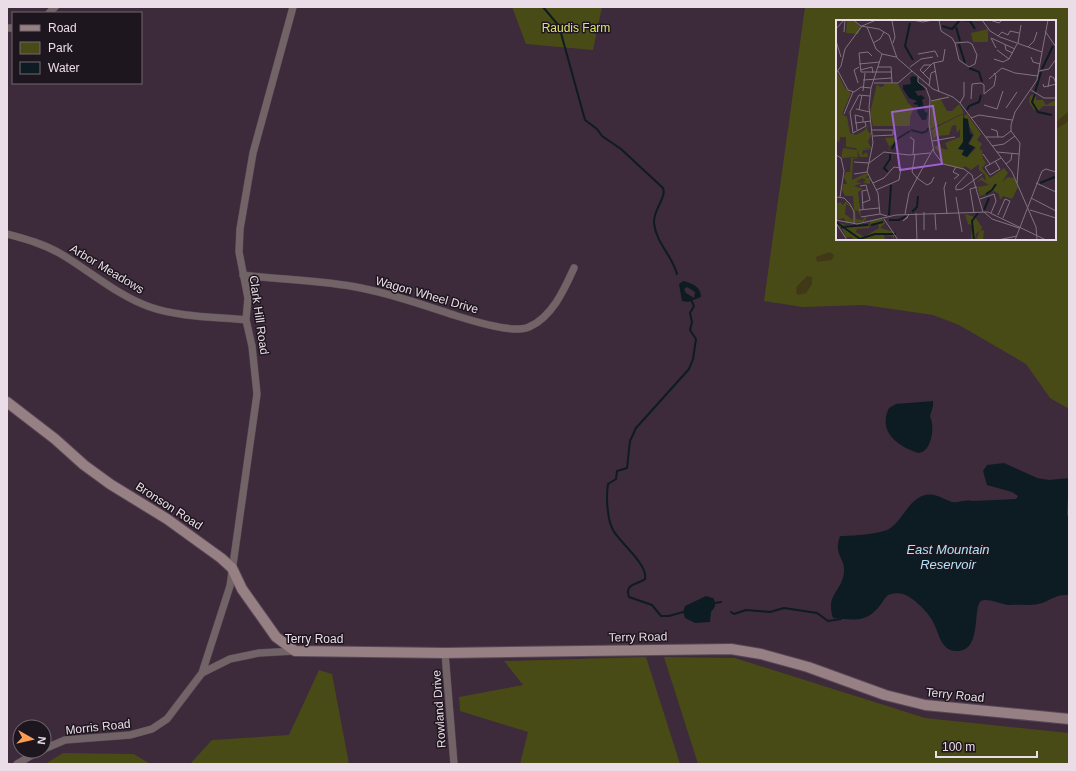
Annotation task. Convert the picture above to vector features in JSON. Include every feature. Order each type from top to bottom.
[{"type":"street","name":"Clark Hill Road","points":[[202,673],[230,586],[246,483],[257,394],[252,346],[246,320],[248,298],[239,252],[244,199],[253,153],[293,7]]},
{"type":"street","name":"Arbor Meadows","points":[[7,234],[32,240],[60,254],[134,300],[151,308],[172,312],[246,320]]},
{"type":"street","name":"Wagon Wheel Drive","points":[[243,276],[313,281],[363,288],[470,320],[512,329],[528,328],[541,319],[555,305],[574,268]]},
{"type":"street","name":"Bronson Road","points":[[7,402],[55,439],[84,465],[110,484],[167,519],[221,558],[232,568],[242,589],[276,637],[295,651]]},
{"type":"street","name":"Terry Road","points":[[202,673],[230,659],[259,653],[295,651],[446,653],[732,649],[761,654],[808,667],[885,695],[925,705],[1069,719]]},
{"type":"street","name":"Rowland Drive","points":[[446,653],[454,764]]},
{"type":"street","name":"Morris Road","points":[[52,746],[65,740],[130,735],[152,729],[167,719],[202,673]]},
{"type":"green space","name":"Raudis Farm","points":[[512,7],[602,7],[593,50],[526,44]]},
{"type":"green space","points":[[805,7],[1069,7],[1069,409],[1050,398],[1026,364],[959,325],[933,315],[864,305],[803,307],[764,301]]},
{"type":"green space","points":[[646,657],[680,764],[520,764],[528,732],[460,711],[459,697],[523,685],[504,661]]},
{"type":"green space","points":[[664,657],[735,658],[925,718],[1069,733],[1069,764],[698,764]]},
{"type":"green space","points":[[319,670],[332,674],[349,764],[190,764],[212,740],[289,735]]},
{"type":"green space","points":[[63,753],[134,754],[150,764],[45,764]]},
{"type":"sand","points":[[1069,111],[1069,121],[1056,129],[1056,122]]},
{"type":"sand","points":[[830,252],[834,255],[832,260],[817,262],[816,257]]},
{"type":"sand","points":[[807,276],[812,277],[812,284],[806,293],[798,295],[796,293],[797,286]]},
{"type":"water","points":[[683,281],[693,284],[698,288],[701,297],[688,302],[682,301],[679,284]],"holes":[[[687,287],[695,292],[694,298],[686,293],[684,289]]]},
{"type":"water","points":[[933,401],[930,416],[932,432],[930,443],[927,448],[919,453],[904,447],[892,437],[886,424],[886,417],[889,408],[896,404]]},
{"type":"water","name":"East Mountain Reservoir","points":[[1004,463],[1037,478],[1049,480],[1069,478],[1067,515],[1069,516],[1069,595],[1056,597],[1042,603],[1031,605],[1007,605],[987,600],[981,601],[978,605],[975,629],[970,645],[964,649],[956,651],[946,648],[932,620],[913,599],[903,594],[896,593],[888,595],[876,610],[865,618],[855,620],[833,618],[831,603],[841,583],[844,571],[843,563],[838,552],[838,542],[840,536],[885,531],[895,525],[914,501],[926,495],[934,495],[952,502],[968,500],[1016,499],[1018,496],[1012,492],[987,485],[983,471],[987,465]]},
{"type":"water","points":[[706,596],[713,598],[715,602],[711,612],[710,622],[695,623],[685,618],[683,612],[685,606]]},
{"type":"waterway","points":[[543,7],[559,26],[585,120],[597,129],[602,136],[621,149],[663,188],[664,192],[654,218],[655,230],[672,261],[677,274]]},
{"type":"waterway","points":[[683,612],[669,616],[661,616],[652,605],[629,597],[628,589],[632,585],[645,579],[645,573],[638,560],[613,530],[608,514],[607,495],[608,484],[616,479],[617,471],[627,468],[630,441],[636,428],[689,369],[693,359],[696,339],[690,330],[692,322],[690,313],[694,306],[691,300]]},
{"type":"waterway","points":[[715,603],[721,602]]},
{"type":"waterway","points":[[731,612],[734,614],[746,610],[770,612],[784,608],[817,613],[828,621],[841,619]]}]
